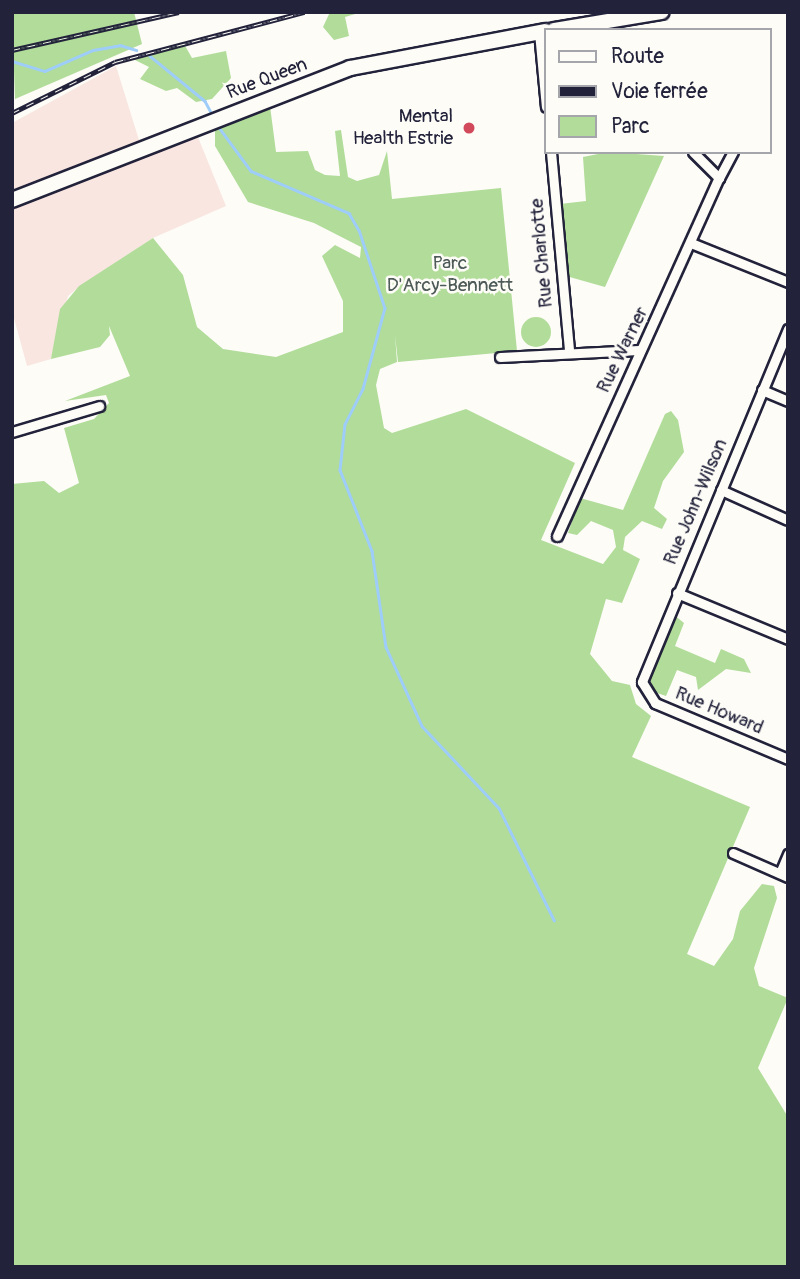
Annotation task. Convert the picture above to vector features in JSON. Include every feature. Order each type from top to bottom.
[{"type":"main road","name":"Rue Queen","points":[[564,28],[661,12]]},
{"type":"main road","name":"Rue Queen","points":[[12,200],[350,68],[544,31]]},
{"type":"street","name":"Rue Charlotte","points":[[551,154],[569,351]]},
{"type":"street","points":[[695,154],[719,177]]},
{"type":"street","name":"Rue Warner","points":[[557,536],[639,350],[732,154]]},
{"type":"street","points":[[691,243],[788,282]]},
{"type":"street","name":"Rue John-Wilson","points":[[643,689],[677,593],[788,329]]},
{"type":"street","points":[[500,357],[569,351],[639,350]]},
{"type":"street","points":[[762,390],[788,401]]},
{"type":"street","points":[[12,432],[99,406]]},
{"type":"street","points":[[721,490],[788,520]]},
{"type":"street","points":[[677,593],[788,639]]},
{"type":"street","name":"Rue Howard","points":[[643,689],[655,704],[788,759]]},
{"type":"street","points":[[733,853],[784,875],[788,854]]},
{"type":"shaded area","points":[[116,66],[139,140],[191,120],[226,206],[153,238],[79,287],[68,296],[51,359],[27,366],[12,311],[12,123]]},
{"type":"green space","points":[[12,12],[134,12],[142,44],[15,99]]},
{"type":"green space","points":[[330,12],[362,12],[345,17],[349,36],[334,40],[323,27]]},
{"type":"green space","points":[[184,44],[192,58],[226,51],[231,78],[212,99],[196,102],[177,88],[166,91],[140,79],[149,67],[133,59]]},
{"type":"green space","name":"Parc D'Arcy-Bennett","points":[[270,106],[276,152],[308,151],[315,170],[325,175],[340,176],[335,131],[341,130],[348,177],[357,181],[379,175],[387,151],[392,199],[501,188],[517,351],[398,362],[395,335],[397,362],[380,369],[376,385],[384,428],[392,433],[466,409],[575,463],[541,540],[603,564],[616,547],[613,530],[591,521],[577,535],[568,533],[580,498],[623,510],[665,414],[671,411],[678,420],[684,452],[663,481],[654,508],[667,519],[662,529],[642,521],[625,537],[623,550],[640,559],[622,603],[606,599],[590,654],[612,681],[630,685],[636,704],[651,716],[632,757],[750,807],[687,954],[714,966],[733,939],[740,911],[762,884],[774,886],[777,898],[754,968],[759,986],[788,998],[758,1068],[788,1117],[788,1267],[12,1267],[12,484],[44,481],[59,493],[79,483],[64,428],[94,419],[109,403],[106,395],[65,401],[130,376],[109,326],[110,335],[100,347],[51,359],[60,309],[79,286],[153,238],[183,275],[197,327],[223,349],[276,357],[343,332],[343,301],[322,256],[335,245],[360,258],[361,247],[314,223],[248,202],[215,146],[215,127]]},
{"type":"green space","points":[[598,154],[664,156],[605,287],[566,276],[560,204],[586,201],[583,157]]},
{"type":"green space","points":[[536,317],[547,321],[551,332],[547,343],[536,347],[525,343],[521,332],[525,321]]},
{"type":"green space","points":[[674,615],[684,623],[675,646],[715,663],[721,649],[744,659],[751,673],[726,669],[698,690],[696,677],[677,670],[666,696],[654,692],[649,677]]},
{"type":"waterway","points":[[12,61],[45,71],[93,50],[120,45],[136,50]]},
{"type":"waterway","points":[[150,56],[205,101],[214,118]]},
{"type":"waterway","points":[[218,126],[251,171],[349,213],[359,230],[385,308],[363,389],[345,424],[340,470],[372,551],[386,647],[422,726],[499,808],[554,920]]},
{"type":"railway","points":[[12,50],[179,12]]},
{"type":"railway","points":[[12,113],[115,62],[304,12]]},
{"type":"place","name":"Mental Health Estrie","points":[[469,128]]}]
